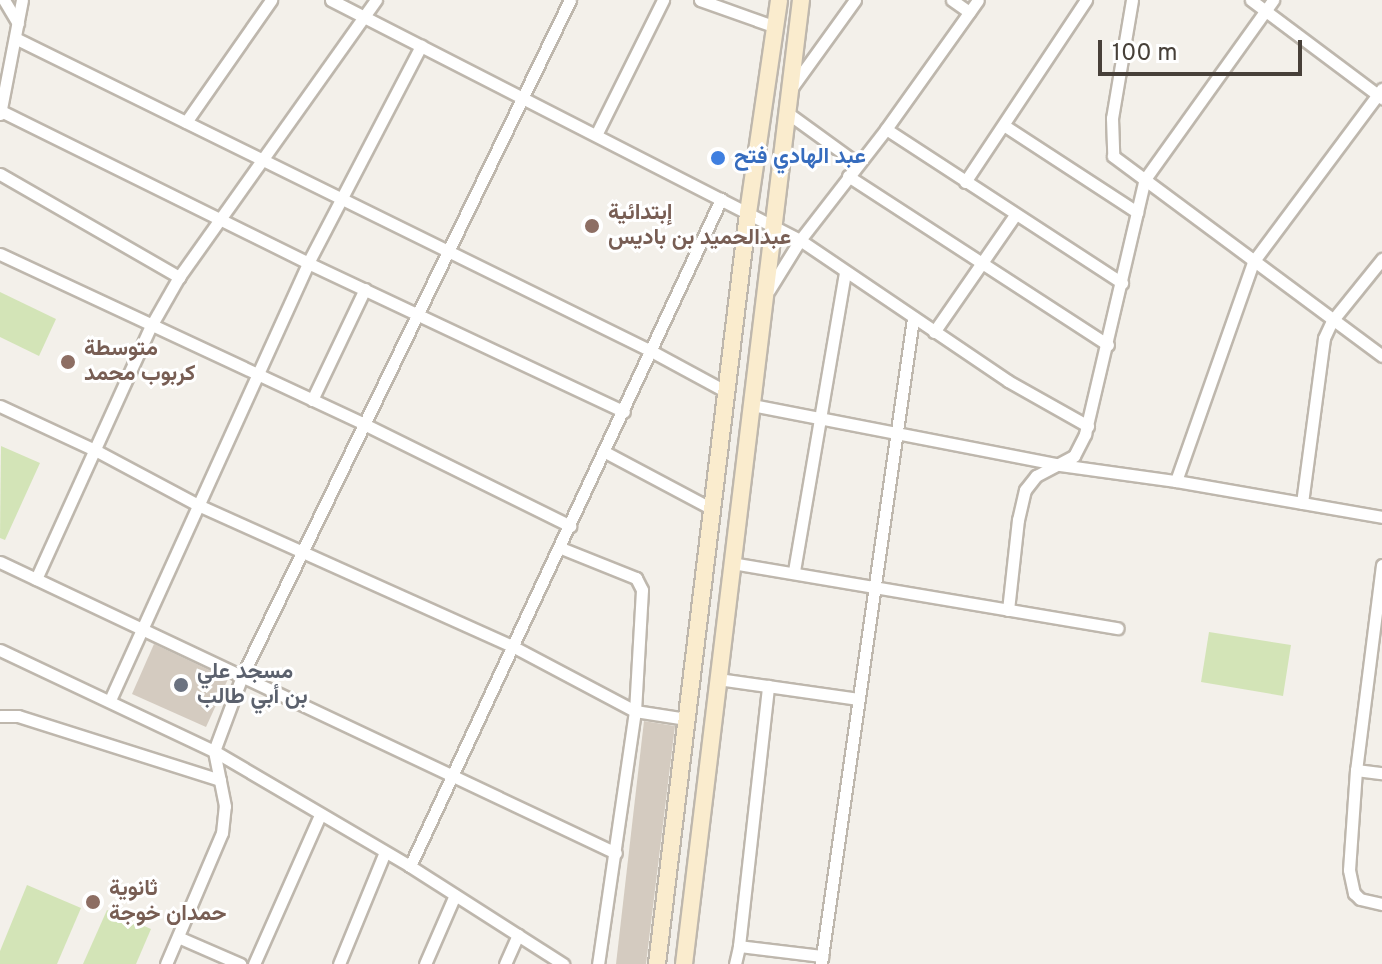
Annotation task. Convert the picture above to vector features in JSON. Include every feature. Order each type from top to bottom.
[{"type":"main road","points":[[657,964],[748,213],[779,0]]},
{"type":"main road","points":[[684,964],[801,0]]},
{"type":"street","points":[[4,0],[18,23]]},
{"type":"street","points":[[22,0],[0,113],[624,412]]},
{"type":"street","points":[[186,122],[271,0]]},
{"type":"street","points":[[331,0],[800,240],[1008,381],[1088,426]]},
{"type":"street","points":[[36,579],[151,326],[179,277],[376,0]]},
{"type":"street","points":[[166,964],[222,833],[225,814],[214,751],[242,676],[570,0]]},
{"type":"street","points":[[596,135],[663,0]]},
{"type":"street","points":[[700,0],[776,27]]},
{"type":"street","points":[[792,86],[855,0]]},
{"type":"street","points":[[952,0],[969,12]]},
{"type":"street","points":[[766,294],[800,240],[886,129],[978,0]]},
{"type":"street","points":[[965,182],[1086,0]]},
{"type":"street","points":[[1132,0],[1110,147],[1113,156],[1382,356]]},
{"type":"street","points":[[1176,481],[1253,262],[1381,94],[1269,5],[1251,0]]},
{"type":"street","points":[[1008,610],[1022,500],[1036,476],[1060,465],[1081,447],[1088,426],[1145,179],[1269,5]]},
{"type":"street","points":[[15,38],[264,159],[338,200],[653,352],[727,392]]},
{"type":"street","points":[[110,700],[255,374],[338,200],[421,46]]},
{"type":"street","points":[[789,114],[858,164]]},
{"type":"street","points":[[1005,126],[1137,212]]},
{"type":"street","points":[[886,129],[1122,283]]},
{"type":"street","points":[[0,174],[179,277]]},
{"type":"street","points":[[848,176],[1108,345]]},
{"type":"street","points":[[410,866],[653,352],[721,199]]},
{"type":"street","points":[[934,332],[1015,215]]},
{"type":"street","points":[[0,254],[366,425],[570,526]]},
{"type":"street","points":[[1302,503],[1320,354],[1332,321],[1382,259]]},
{"type":"street","points":[[794,571],[823,417],[845,272]]},
{"type":"street","points":[[312,400],[365,289]]},
{"type":"street","points":[[739,946],[821,960],[913,318]]},
{"type":"street","points":[[752,405],[1060,465],[1176,481],[1382,517]]},
{"type":"street","points":[[0,406],[95,450],[198,505],[514,647],[635,711],[686,719]]},
{"type":"street","points":[[605,452],[714,510]]},
{"type":"street","points":[[561,548],[641,582],[635,711],[598,964]]},
{"type":"street","points":[[0,562],[616,853]]},
{"type":"street","points":[[732,563],[794,571],[1118,628]]},
{"type":"street","points":[[1382,565],[1356,770],[1350,885],[1360,899],[1382,904]]},
{"type":"street","points":[[0,650],[214,751],[410,866],[563,964]]},
{"type":"street","points":[[1368,664],[1382,665]]},
{"type":"street","points":[[718,679],[859,699]]},
{"type":"street","points":[[735,964],[768,686]]},
{"type":"street","points":[[0,716],[18,716],[220,780]]},
{"type":"street","points":[[1356,770],[1382,773]]},
{"type":"street","points":[[254,964],[320,815]]},
{"type":"street","points":[[339,964],[385,852]]},
{"type":"street","points":[[425,964],[455,895]]},
{"type":"street","points":[[505,964],[518,935]]},
{"type":"street","points":[[178,937],[240,964]]},
{"type":"green space","points":[[0,292],[56,319],[39,356],[0,337]]},
{"type":"green space","points":[[1,446],[40,463],[5,540],[0,538]]},
{"type":"green space","points":[[1209,632],[1291,645],[1283,696],[1201,682]]},
{"type":"green space","points":[[27,885],[81,908],[57,964],[0,964],[0,951]]},
{"type":"green space","points":[[107,910],[151,929],[136,964],[83,964]]},
{"type":"building","name":"مسجد علي بن أبي طالب","points":[[154,644],[228,679],[206,727],[132,694]]},
{"type":"building","points":[[644,721],[675,726],[646,964],[616,964]]},
{"type":"place","name":"عبد الهادي فتح","points":[[718,158]]},
{"type":"place","name":"إبتدائية عبدالحميد بن باديس","points":[[592,226]]},
{"type":"place","name":"متوسطة كربوب محمد","points":[[68,362]]},
{"type":"place","name":"مسجد علي بن أبي طالب","points":[[181,685]]},
{"type":"place","name":"ثانوية حمدان خوجة","points":[[93,902]]}]
